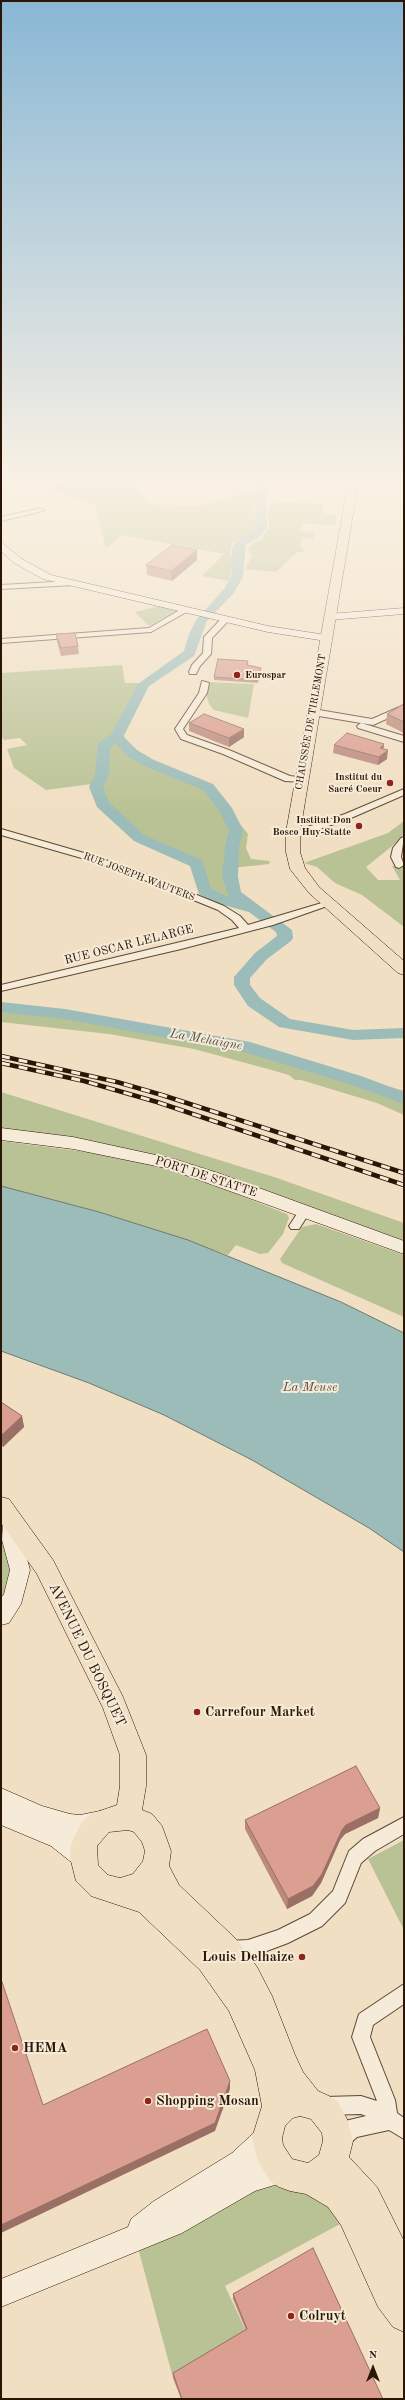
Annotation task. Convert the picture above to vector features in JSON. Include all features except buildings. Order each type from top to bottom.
[{"type":"main road","points":[[102,590],[226,619],[326,638]]},
{"type":"main road","name":"CHAUSSÉE DE TIRLEMONT","points":[[328,904],[305,879],[296,863],[293,852],[293,832],[334,590]]},
{"type":"main road","points":[[329,617],[404,611]]},
{"type":"main road","points":[[328,904],[404,970]]},
{"type":"main road","name":"PORT DE STATTE","points":[[1,1134],[73,1143],[168,1163],[212,1177],[300,1219],[404,1248]]},
{"type":"main road","points":[[1,1616],[14,1597],[20,1570],[7,1514]]},
{"type":"main road","name":"AVENUE DU BOSQUET","points":[[7,1514],[45,1567],[114,1706],[133,1755],[133,1786],[128,1817]]},
{"type":"main road","points":[[1,1799],[39,1817],[70,1826],[100,1824]]},
{"type":"main road","points":[[1,1813],[24,1825],[60,1838],[83,1857]]},
{"type":"main road","points":[[122,1891],[142,1884],[155,1867],[158,1851],[154,1835],[143,1824],[128,1817],[113,1818],[100,1824],[90,1832],[84,1844],[83,1857],[86,1870],[94,1882],[108,1889],[122,1891],[147,1901],[210,1960],[239,2001],[270,2069],[278,2110]]},
{"type":"main road","points":[[155,1867],[169,1895],[227,1950],[247,1977],[262,2006],[283,2063],[293,2082],[332,2121],[327,2160],[339,2196],[352,2214],[389,2296],[404,2316]]},
{"type":"main road","points":[[314,2104],[292,2102],[278,2110],[270,2123],[267,2138],[273,2161],[281,2170],[290,2176],[327,2160]]},
{"type":"main road","points":[[126,2240],[164,2211],[242,2162],[267,2138]]},
{"type":"main road","points":[[327,2160],[366,2198],[404,2275]]},
{"type":"main road","points":[[1,2292],[126,2240],[172,2223],[250,2179],[281,2170]]},
{"type":"street","points":[[1,641],[151,630],[186,610]]},
{"type":"street","points":[[193,672],[196,665],[207,654],[208,637],[226,619]]},
{"type":"street","points":[[205,683],[203,693],[179,729],[180,733],[184,737],[288,778],[302,780]]},
{"type":"street","points":[[372,725],[404,708]]},
{"type":"street","points":[[313,715],[372,725],[404,739]]},
{"type":"street","points":[[293,832],[300,833],[348,816],[404,792]]},
{"type":"street","name":"RUE JOSEPH WAUTERS","points":[[1,832],[88,857],[140,875],[221,908],[236,918],[246,929]]},
{"type":"street","points":[[400,865],[396,857],[398,848],[404,840]]},
{"type":"street","name":"RUE OSCAR LELARGE","points":[[1,988],[92,968],[266,924],[328,904]]},
{"type":"street","points":[[227,1950],[248,1949],[282,1937],[316,1920],[339,1897],[355,1857],[369,1845],[404,1825]]},
{"type":"street","points":[[397,2126],[361,2037],[365,2020],[404,1993]]},
{"type":"street","points":[[314,2104],[361,2105],[380,2111],[397,2126]]},
{"type":"street","points":[[327,2160],[352,2128],[397,2126]]},
{"type":"green space","points":[[159,606],[176,611],[149,626],[135,612]]},
{"type":"green space","points":[[122,665],[125,683],[140,683],[148,687],[124,736],[134,752],[208,784],[248,834],[246,848],[251,859],[270,861],[269,864],[232,868],[230,877],[234,893],[256,911],[221,900],[204,891],[197,863],[186,862],[136,841],[98,802],[92,784],[46,790],[14,768],[7,749],[27,745],[20,738],[4,740],[1,736],[1,673]]},
{"type":"green space","points":[[209,682],[254,684],[248,718],[214,710],[209,704],[206,693]]},
{"type":"green space","points":[[404,821],[404,832],[401,839],[366,867],[378,880],[400,880],[392,866],[404,864],[404,927],[362,895],[335,883],[317,867],[304,863],[388,833]]},
{"type":"green space","points":[[1,1006],[66,1012],[202,1035],[253,1046],[404,1091],[404,1115],[377,1103],[301,1080],[295,1080],[289,1075],[194,1049],[109,1034],[1,1022]]},
{"type":"green space","points":[[1,1092],[277,1178],[404,1223],[404,1242],[170,1159],[71,1138],[1,1128]]},
{"type":"green space","points":[[1,1141],[125,1157],[173,1169],[287,1214],[289,1218],[283,1234],[268,1253],[260,1254],[236,1245],[228,1255],[99,1212],[1,1186]]},
{"type":"green space","points":[[316,1224],[404,1255],[404,1317],[282,1263],[280,1259],[302,1227]]},
{"type":"green space","points":[[1,1532],[9,1543],[16,1568],[1,1607]]},
{"type":"green space","points":[[404,1840],[404,1930],[368,1859]]},
{"type":"green space","points":[[260,2184],[283,2186],[326,2200],[342,2223],[225,2286],[247,2333],[173,2378],[138,2248]]},
{"type":"water","name":"La Meuse","points":[[1,1186],[99,1212],[188,1240],[341,1302],[404,1333],[404,1552],[369,1528],[252,1460],[164,1415],[89,1383],[1,1351]]},
{"type":"waterway","name":"La Mehaigne","points":[[116,737],[144,684],[190,653],[195,634],[202,620],[230,590]]},
{"type":"waterway","name":"La Mehaigne","points":[[116,737],[132,753],[149,763],[208,787],[225,808],[236,830],[232,847],[230,877],[234,894],[284,930],[285,938],[261,956],[242,977],[242,985],[254,1002],[285,1023],[353,1035],[404,1033]]},
{"type":"waterway","name":"La Mehaigne","points":[[116,737],[105,743],[103,749],[102,775],[96,787],[102,804],[139,838],[197,863],[204,891],[221,900],[248,908]]},
{"type":"waterway","name":"La Mehaigne","points":[[1,1007],[65,1014],[182,1034],[250,1048],[355,1080],[404,1098]]},
{"type":"railway","points":[[1,1056],[117,1082],[162,1095],[404,1173]]},
{"type":"railway","points":[[1,1063],[84,1081],[157,1102],[404,1185]]},
{"type":"place","name":"Eurospar","points":[[237,675]]},
{"type":"place","name":"Institut du Sacré Coeur","points":[[390,783]]},
{"type":"place","name":"Institut Don Bosco Huy-Statte","points":[[359,826]]},
{"type":"place","name":"Carrefour Market","points":[[197,1712]]},
{"type":"place","name":"Louis Delhaize","points":[[302,1957]]},
{"type":"place","name":"HEMA","points":[[15,2048]]},
{"type":"place","name":"Shopping Mosan","points":[[148,2101]]},
{"type":"place","name":"Colruyt","points":[[291,2316]]}]
